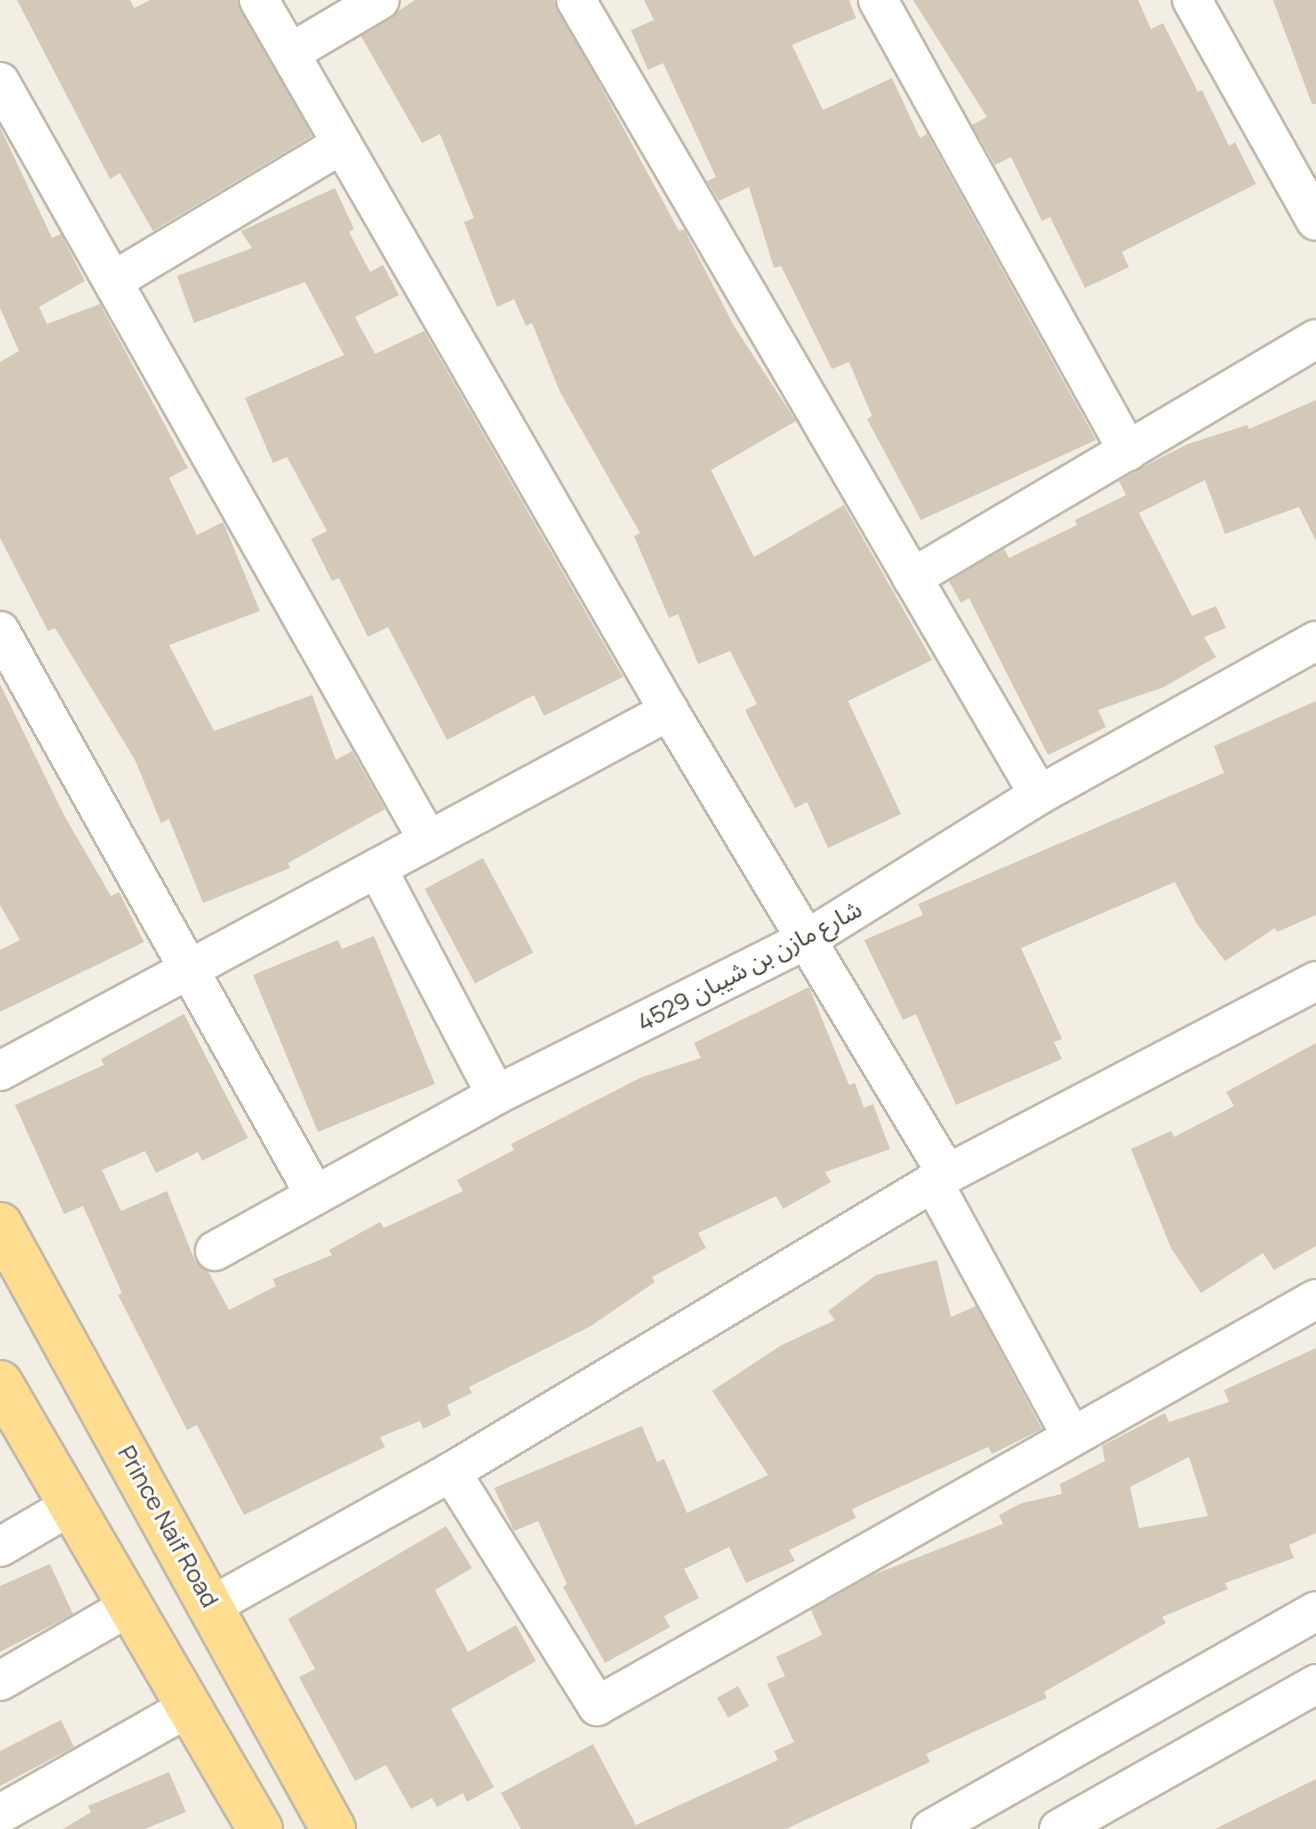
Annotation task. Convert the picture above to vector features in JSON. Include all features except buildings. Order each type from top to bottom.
[{"type":"main road","name":"Prince Naif Road","points":[[0,1225],[213,1605],[333,1829]]},
{"type":"main road","points":[[0,1383],[260,1829]]},
{"type":"street","points":[[259,0],[669,711],[809,938],[940,1178],[1072,1437]]},
{"type":"street","points":[[290,53],[380,0]]},
{"type":"street","points":[[576,0],[1039,795]]},
{"type":"street","points":[[878,0],[1128,451]]},
{"type":"street","points":[[1192,0],[1314,214]]},
{"type":"street","points":[[0,82],[428,840]]},
{"type":"street","points":[[113,281],[342,144]]},
{"type":"street","points":[[912,578],[1316,339]]},
{"type":"street","points":[[0,631],[315,1195]]},
{"type":"street","name":"شارع مازن بن شيبان 4529","points":[[215,1251],[496,1095],[809,938],[1039,795],[1316,641]]},
{"type":"street","points":[[0,1071],[669,711]]},
{"type":"street","points":[[377,868],[496,1095]]},
{"type":"street","points":[[213,1605],[451,1472],[940,1178],[1316,981]]},
{"type":"street","points":[[451,1472],[597,1706],[1316,1299]]},
{"type":"street","points":[[0,1547],[72,1505]]},
{"type":"street","points":[[0,1681],[130,1606]]},
{"type":"street","points":[[931,1829],[1316,1611]]},
{"type":"street","points":[[1059,1829],[1316,1684]]},
{"type":"street","points":[[0,1814],[189,1707]]}]
